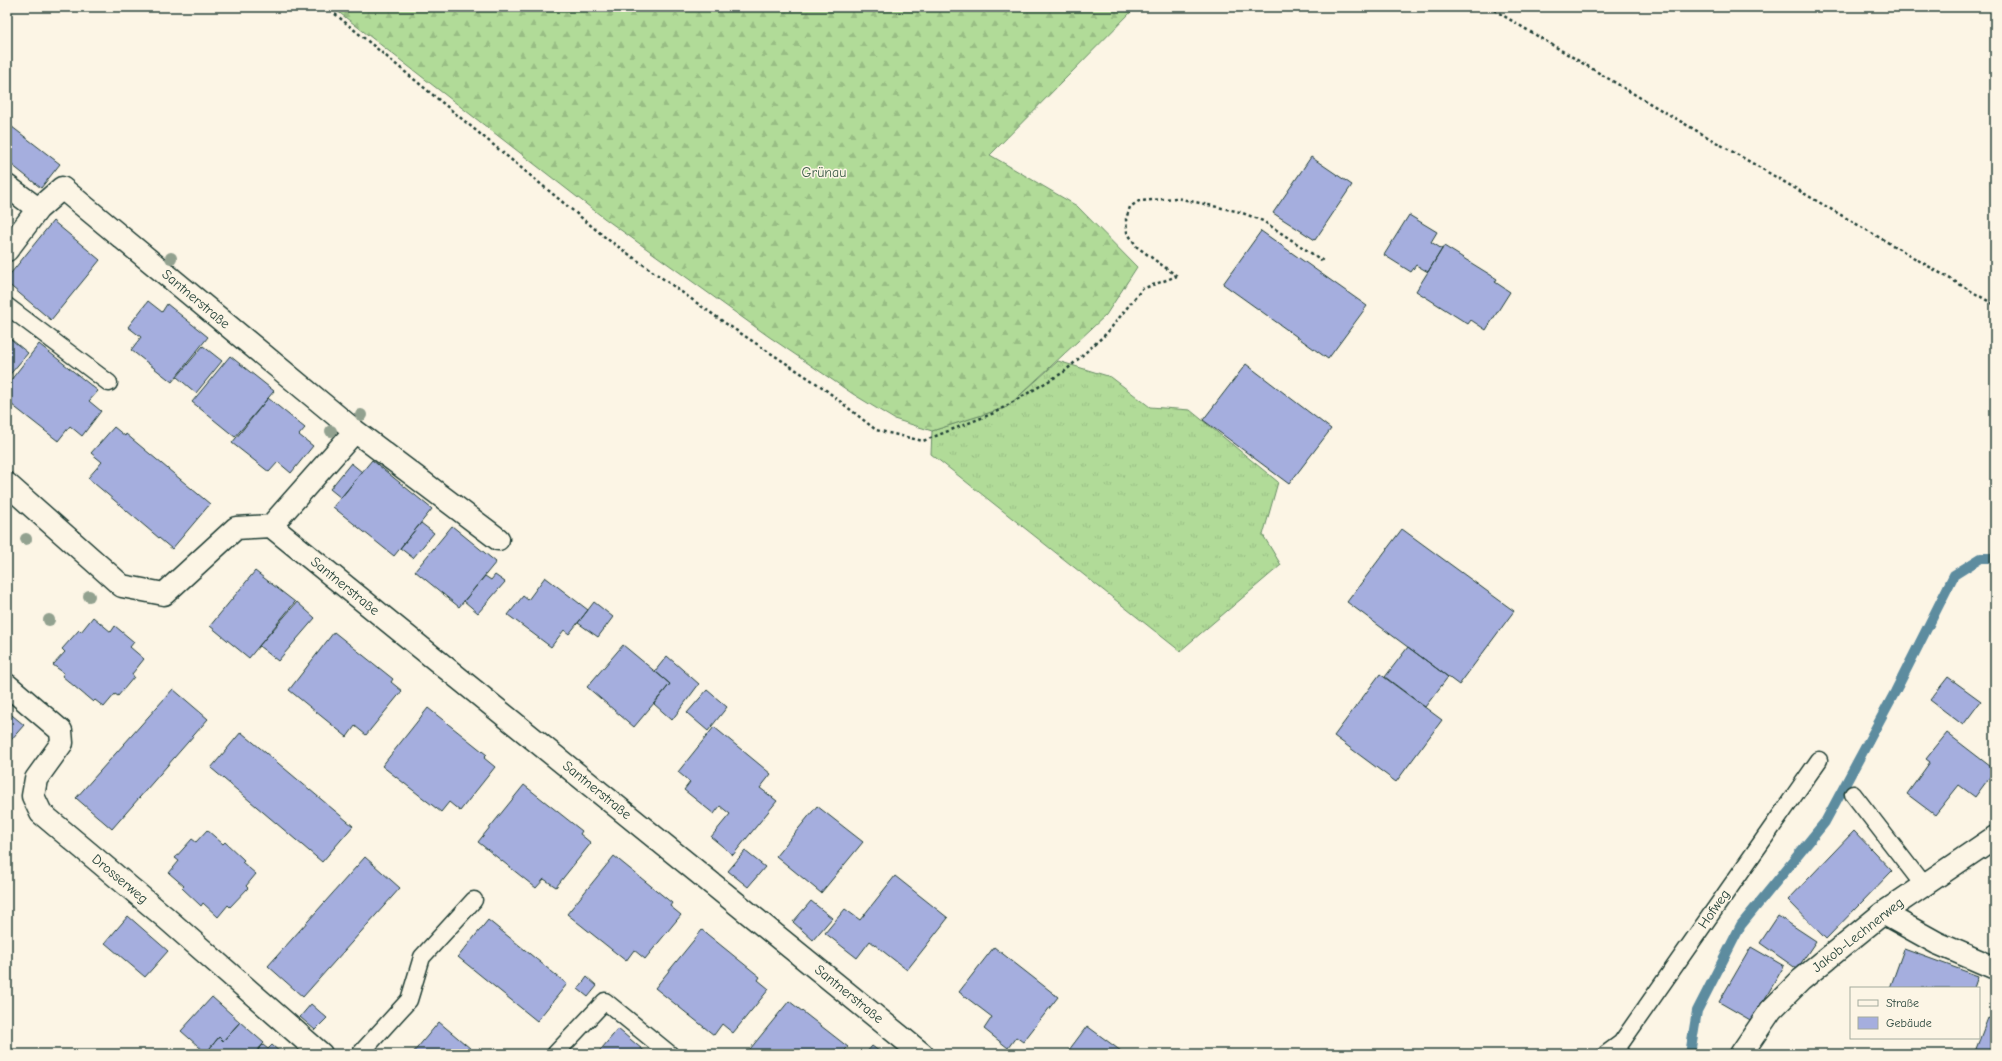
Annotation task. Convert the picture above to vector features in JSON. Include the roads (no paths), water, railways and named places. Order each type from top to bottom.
[{"type":"street","points":[[7,186],[38,209]]},
{"type":"street","name":"Santnerstraße","points":[[7,250],[38,209],[62,188],[356,431],[498,539]]},
{"type":"street","points":[[7,484],[122,586],[164,594],[236,528],[271,526],[356,431]]},
{"type":"street","name":"Santnerstraße","points":[[271,526],[922,1054]]},
{"type":"street","name":"Drosserweg","points":[[7,685],[61,731],[62,743],[36,779],[33,796],[41,813],[166,918],[321,1054]]},
{"type":"street","name":"Jakob-Lechnerweg","points":[[1741,1054],[1771,1010],[1801,980],[1883,913],[1995,837]]},
{"type":"street","points":[[1883,913],[1937,943],[1995,968]]},
{"type":"lane","points":[[7,306],[109,383]]},
{"type":"lane","name":"Hofweg","points":[[1606,1054],[1621,1043],[1662,982],[1819,760]]},
{"type":"lane","points":[[1853,794],[1924,886]]},
{"type":"lane","points":[[360,1054],[409,1000],[422,958],[474,900]]},
{"type":"lane","points":[[555,1054],[605,1001],[670,1054]]},
{"type":"waterway","points":[[1690,1054],[1697,1011],[1741,925],[1825,822],[1895,692],[1954,575],[1981,558],[1995,558]]},
{"type":"park label","name":"Grünau","points":[[824,172]]}]
